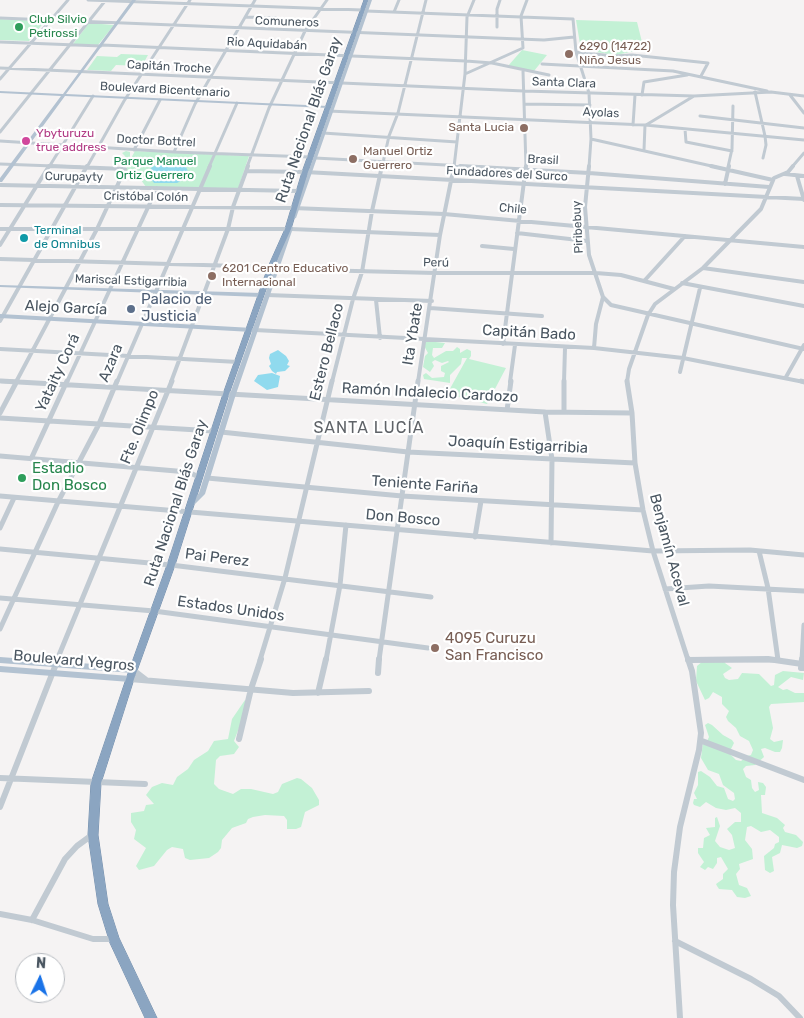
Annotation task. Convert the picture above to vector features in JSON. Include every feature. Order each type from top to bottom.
[{"type":"highway","name":"Ruta Nacional Blás Garay","points":[[151,1018],[114,939],[103,904],[93,834],[96,783],[154,611],[172,565],[189,508],[203,477],[214,431],[229,394],[238,362],[252,330],[289,229],[298,192],[307,173],[340,84],[368,0]]},
{"type":"main road","points":[[0,183],[134,1]]},
{"type":"main road","name":"Boulevard Bicentenario","points":[[0,93],[330,109]]},
{"type":"main road","points":[[312,157],[323,133],[330,109]]},
{"type":"main road","points":[[295,208],[307,173]]},
{"type":"main road","name":"Mariscal Estigarribia","points":[[0,286],[264,295]]},
{"type":"main road","name":"Alejo García","points":[[1,318],[252,330]]},
{"type":"main road","points":[[203,477],[221,432],[229,394],[252,330]]},
{"type":"main road","name":"Boulevard Yegros","points":[[0,660],[132,675]]},
{"type":"main road","name":"Boulevard Yegros","points":[[0,669],[53,673],[132,675]]},
{"type":"street","points":[[0,79],[68,0]]},
{"type":"street","points":[[88,0],[522,16]]},
{"type":"street","points":[[1,318],[125,99],[157,47],[190,0]]},
{"type":"street","points":[[174,152],[196,103],[255,0]]},
{"type":"street","name":"Fte. Olimpo","points":[[0,808],[79,605],[122,506],[168,391],[228,229],[233,207],[270,107],[305,31],[327,0]]},
{"type":"street","points":[[394,12],[399,0]]},
{"type":"street","name":"Estero Bellaco","points":[[239,738],[251,689],[285,578],[317,442],[353,299],[362,272],[372,211],[389,136],[398,113],[403,86],[426,0]]},
{"type":"street","name":"Ita Ybate","points":[[378,673],[380,642],[424,340],[432,301],[440,235],[454,165],[466,74],[468,14],[474,0]]},
{"type":"street","points":[[497,27],[496,15],[500,0]]},
{"type":"street","points":[[466,74],[523,48],[522,16],[527,0]]},
{"type":"street","points":[[0,132],[105,1]]},
{"type":"street","points":[[246,16],[276,18]]},
{"type":"street","name":"Piribebuy","points":[[522,16],[572,19],[574,44],[589,93],[591,139],[586,189],[588,256],[596,273],[603,297],[596,324],[594,348]]},
{"type":"street","name":"Comuneros","points":[[0,18],[467,38],[522,39],[574,37]]},
{"type":"street","points":[[566,38],[574,44]]},
{"type":"street","name":"Rio Aquidabán","points":[[0,42],[466,61],[492,63],[522,71],[549,75]]},
{"type":"street","points":[[576,52],[613,56],[632,55],[708,63],[701,76]]},
{"type":"street","points":[[542,64],[660,70],[694,74],[771,92]]},
{"type":"street","name":"Capitán Troche","points":[[0,68],[340,84]]},
{"type":"street","points":[[502,344],[522,184],[526,169],[522,71]]},
{"type":"street","points":[[642,95],[643,84],[647,81],[694,74]]},
{"type":"street","name":"Santa Clara","points":[[340,84],[642,95],[694,96],[771,92],[804,96]]},
{"type":"street","points":[[755,92],[766,145],[762,158]]},
{"type":"street","points":[[633,125],[635,94]]},
{"type":"street","points":[[790,95],[804,113]]},
{"type":"street","points":[[644,150],[645,125],[694,96]]},
{"type":"street","points":[[0,246],[92,98]]},
{"type":"street","points":[[134,150],[159,101]]},
{"type":"street","points":[[524,104],[590,105]]},
{"type":"street","name":"Azara","points":[[0,629],[58,502],[99,424],[166,264],[183,229],[190,208],[236,105]]},
{"type":"street","points":[[725,184],[732,151],[733,106]]},
{"type":"street","name":"Ayolas","points":[[330,109],[645,125],[804,140]]},
{"type":"street","points":[[700,116],[804,128]]},
{"type":"street","points":[[685,129],[686,142],[732,151]]},
{"type":"street","points":[[323,133],[457,142]]},
{"type":"street","points":[[591,139],[773,180],[785,174],[804,153]]},
{"type":"street","name":"Doctor Bottrel","points":[[0,141],[134,150],[312,157]]},
{"type":"street","name":"Brasil","points":[[312,157],[589,173],[769,187]]},
{"type":"street","points":[[0,164],[124,168],[97,229],[64,288],[0,413]]},
{"type":"street","name":"Fundadores del Surco","points":[[246,171],[804,199]]},
{"type":"street","points":[[785,174],[804,176]]},
{"type":"street","points":[[797,176],[804,199]]},
{"type":"street","name":"Benjamín Aceval","points":[[680,1018],[673,906],[674,872],[680,827],[702,740],[688,660],[653,551],[643,510],[635,463],[632,413],[627,381],[648,314],[655,304],[703,268],[761,209],[773,180]]},
{"type":"street","name":"Curupayty","points":[[0,183],[37,186],[298,192]]},
{"type":"street","name":"Yataity Corá","points":[[31,459],[157,188]]},
{"type":"street","name":"Cristóbal Colón","points":[[0,206],[295,208]]},
{"type":"street","name":"Chile","points":[[295,208],[444,214],[804,247]]},
{"type":"street","points":[[0,229],[289,229],[440,235]]},
{"type":"street","points":[[516,233],[587,241]]},
{"type":"street","points":[[645,280],[685,236]]},
{"type":"street","points":[[482,246],[514,249]]},
{"type":"street","name":"Perú","points":[[0,259],[362,272],[621,274],[674,289]]},
{"type":"street","points":[[703,268],[804,282]]},
{"type":"street","points":[[682,283],[700,288],[804,306]]},
{"type":"street","points":[[680,372],[700,288]]},
{"type":"street","points":[[264,295],[432,301]]},
{"type":"street","points":[[603,297],[611,306]]},
{"type":"street","points":[[376,300],[380,338]]},
{"type":"street","points":[[601,306],[611,306],[804,347],[786,377]]},
{"type":"street","points":[[430,308],[542,316]]},
{"type":"street","name":"Capitán Bado","points":[[252,330],[565,348],[594,348],[683,358],[804,382]]},
{"type":"street","points":[[507,410],[515,345]]},
{"type":"street","points":[[564,412],[565,348]]},
{"type":"street","points":[[0,349],[238,362]]},
{"type":"street","name":"Ramón Indalecio Cardozo","points":[[0,381],[114,389],[545,412],[632,413]]},
{"type":"street","points":[[545,412],[552,459],[551,543]]},
{"type":"street","points":[[0,418],[214,431]]},
{"type":"street","name":"Joaquín Estigarribia","points":[[221,432],[408,452],[635,463]]},
{"type":"street","name":"Teniente Fariña","points":[[0,456],[188,472],[224,481],[306,488],[402,496],[643,510]]},
{"type":"street","name":"Don Bosco","points":[[0,496],[58,502],[189,508],[299,522],[396,531],[653,551],[758,551],[804,555]]},
{"type":"street","points":[[0,528],[14,498]]},
{"type":"street","points":[[475,537],[481,501]]},
{"type":"street","points":[[318,693],[340,585],[346,525]]},
{"type":"street","name":"Pai Perez","points":[[0,549],[172,565],[431,597]]},
{"type":"street","points":[[758,551],[768,588],[778,660]]},
{"type":"street","points":[[665,589],[710,586],[804,591]]},
{"type":"street","name":"Estados Unidos","points":[[0,598],[154,611],[428,648]]},
{"type":"street","points":[[688,660],[778,660],[803,666],[804,625]]},
{"type":"street","name":"Boulevard Yegros","points":[[132,675],[146,681],[251,689],[318,693],[369,691]]},
{"type":"street","points":[[702,740],[804,780]]},
{"type":"street","points":[[0,778],[145,784]]},
{"type":"street","points":[[32,920],[64,859],[93,834]]},
{"type":"street","points":[[0,914],[32,920],[93,939],[114,939]]},
{"type":"street","points":[[675,941],[751,979],[779,996],[800,1018]]},
{"type":"green space","points":[[0,19],[45,21],[29,41],[0,40]]},
{"type":"green space","points":[[576,20],[637,22],[643,46],[640,50],[616,55],[581,50]]},
{"type":"green space","points":[[89,23],[114,25],[98,45],[73,44]]},
{"type":"green space","points":[[522,50],[547,55],[534,71],[508,66]]},
{"type":"green space","points":[[121,54],[148,55],[142,66],[116,65],[111,71],[87,70],[97,56],[117,57]]},
{"type":"green space","name":"Parque Manuel Ortiz Guerrero","points":[[135,151],[249,156],[238,189],[146,187],[141,180],[123,175],[129,161],[125,162],[123,160],[125,156],[122,153],[130,152],[130,160]]},
{"type":"green space","points":[[426,341],[445,343],[442,348],[433,348],[432,355],[434,358],[446,351],[453,351],[457,347],[460,349],[460,353],[467,349],[471,351],[469,359],[506,368],[487,404],[447,394],[467,358],[462,358],[461,364],[450,375],[450,383],[424,379],[423,375],[426,373],[432,378],[444,377],[445,373],[441,371],[441,366],[449,362],[442,363],[435,360],[432,362],[434,366],[430,372],[423,367],[425,356],[428,353],[423,344]]},
{"type":"green space","points":[[724,660],[732,668],[723,674],[729,680],[738,679],[742,673],[759,674],[771,686],[774,685],[775,675],[783,671],[804,673],[803,680],[791,677],[778,687],[795,693],[804,693],[804,702],[771,704],[769,707],[773,728],[770,739],[774,742],[783,740],[780,752],[765,748],[761,749],[764,757],[755,765],[746,766],[743,769],[746,777],[751,780],[752,788],[755,792],[759,790],[758,782],[763,783],[766,787],[765,795],[761,795],[762,813],[777,818],[785,825],[783,828],[785,832],[796,835],[803,842],[802,846],[797,848],[782,845],[780,853],[772,857],[774,871],[770,873],[765,870],[764,856],[779,842],[779,837],[770,830],[761,832],[751,826],[747,827],[745,840],[752,849],[753,859],[739,864],[740,869],[736,874],[739,885],[747,888],[751,896],[745,898],[737,897],[732,890],[719,889],[717,886],[716,884],[723,879],[723,874],[728,869],[721,857],[717,858],[717,863],[713,869],[708,867],[705,870],[700,867],[704,862],[698,853],[698,848],[703,848],[704,838],[710,835],[706,828],[715,827],[715,818],[717,817],[720,826],[715,841],[720,847],[729,850],[735,848],[732,835],[727,829],[735,822],[741,822],[741,813],[735,808],[726,810],[716,808],[706,802],[700,807],[693,803],[694,799],[697,799],[694,793],[698,785],[698,772],[701,771],[710,777],[717,786],[724,788],[728,799],[733,801],[735,799],[734,793],[723,785],[719,774],[708,770],[701,758],[703,742],[707,741],[709,737],[705,725],[708,723],[712,725],[732,740],[734,743],[729,753],[736,760],[741,761],[751,755],[753,750],[749,741],[740,736],[736,728],[728,721],[726,717],[729,711],[722,704],[722,697],[713,692],[705,700],[696,681],[697,666],[703,661]]},
{"type":"green space","points":[[245,700],[242,720],[234,741],[239,747],[234,754],[220,756],[216,760],[214,784],[219,789],[233,794],[241,789],[251,789],[273,794],[278,792],[282,784],[297,778],[312,788],[319,800],[319,805],[305,812],[301,827],[296,829],[287,829],[287,820],[284,816],[265,815],[253,817],[248,819],[246,823],[232,828],[222,840],[221,848],[218,852],[209,858],[190,860],[185,858],[183,849],[172,847],[167,850],[154,866],[139,870],[136,866],[146,848],[134,839],[136,830],[131,822],[131,813],[144,811],[146,805],[154,804],[146,795],[152,787],[162,783],[173,785],[177,777],[188,769],[194,760],[208,751],[214,741],[228,739],[232,719]]},
{"type":"water","points":[[163,163],[185,165],[188,171],[185,179],[177,183],[154,183],[149,177],[149,172],[152,167]]},
{"type":"water","points":[[278,350],[286,356],[289,361],[287,365],[290,366],[285,371],[277,372],[276,374],[269,366],[271,364],[269,358],[270,354]]},
{"type":"water","points":[[272,373],[280,376],[278,387],[267,390],[254,381],[258,375]]},
{"type":"place","name":"Club Silvio Petirossi","points":[[19,27]]},
{"type":"place","name":"6290 (14722) Niño Jesus","points":[[569,54]]},
{"type":"place","name":"Santa Lucia","points":[[524,128]]},
{"type":"place","name":"Ybyturuzu true address","points":[[26,141]]},
{"type":"place","name":"Manuel Ortiz Guerrero","points":[[353,159]]},
{"type":"place","name":"Terminal de Omnibus","points":[[24,238]]},
{"type":"place","name":"6201 Centro Educativo Internacional","points":[[212,276]]},
{"type":"place","name":"Palacio de Justicia","points":[[131,309]]},
{"type":"place","name":"Estadio Don Bosco","points":[[22,478]]},
{"type":"place","name":"4095 Curuzu San Francisco","points":[[435,648]]},
{"type":"district","name":"SANTA LUCÍA","points":[[369,428]]}]
